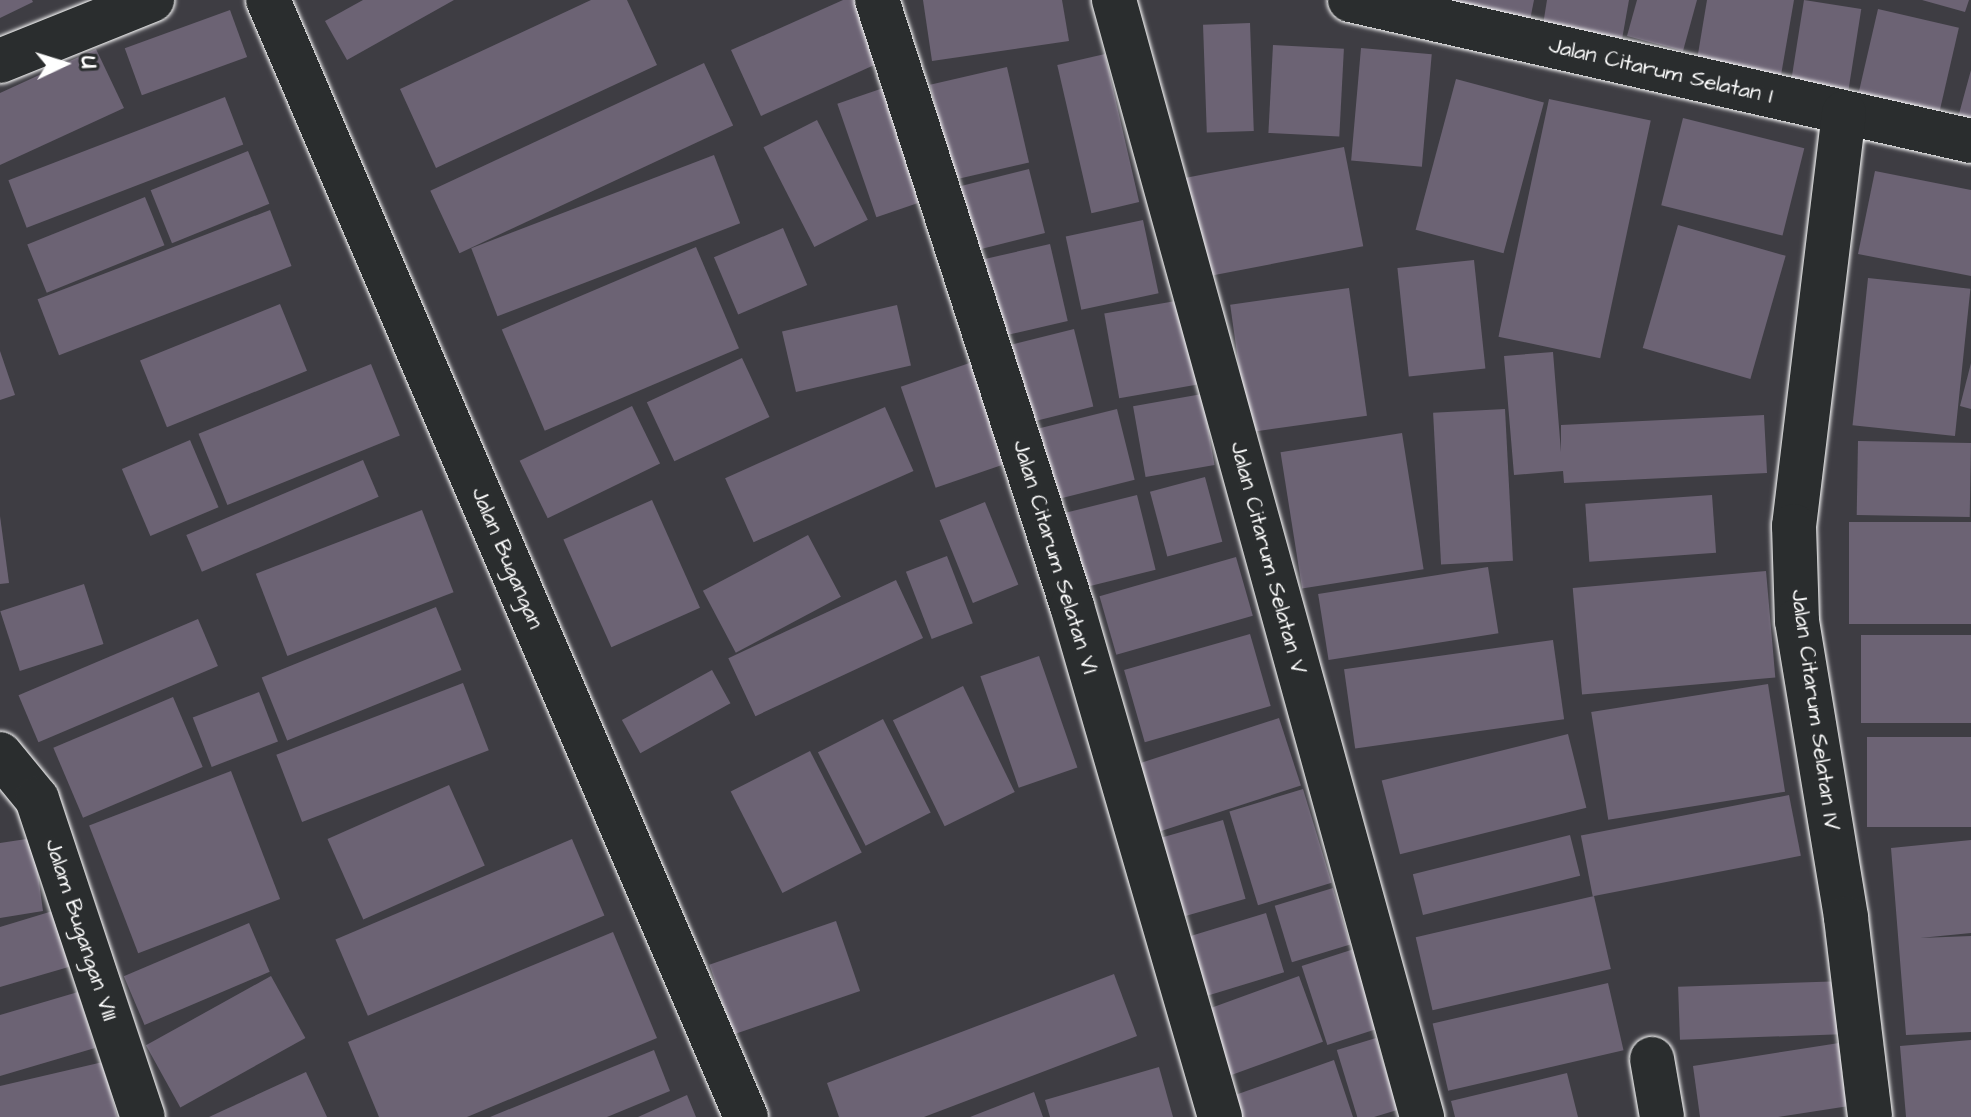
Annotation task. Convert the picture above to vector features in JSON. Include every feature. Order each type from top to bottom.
[{"type":"street","points":[[0,61],[152,0]]},
{"type":"street","name":"Jalan Bugangan","points":[[268,0],[746,1117]]},
{"type":"street","name":"Jalan Citarum Selatan VI","points":[[877,0],[1072,606],[1220,1117]]},
{"type":"street","name":"Jalan Citarum Selatan V","points":[[1114,0],[1422,1117]]},
{"type":"street","name":"Jalan Citarum Selatan I","points":[[1350,0],[1971,141]]},
{"type":"street","name":"Jalan Citarum Selatan IV","points":[[1844,113],[1794,526],[1797,621],[1846,918],[1870,1117]]},
{"type":"street","name":"Jalam Bugangan VIII","points":[[0,754],[37,799],[143,1117]]},
{"type":"street","points":[[1652,1059],[1662,1117]]},
{"type":"building","points":[[0,0],[32,0],[33,2],[0,18]]},
{"type":"building","points":[[363,0],[454,0],[347,60],[325,21]]},
{"type":"building","points":[[591,0],[627,0],[657,65],[436,168],[400,89]]},
{"type":"building","points":[[843,0],[854,0],[881,62],[761,116],[731,50]]},
{"type":"building","points":[[923,0],[1062,0],[1069,41],[932,61]]},
{"type":"building","points":[[1439,0],[1534,0],[1529,25]]},
{"type":"building","points":[[1547,0],[1629,0],[1621,45],[1542,31]]},
{"type":"building","points":[[1637,0],[1697,0],[1683,51],[1627,36]]},
{"type":"building","points":[[1707,0],[1794,0],[1780,81],[1696,66]]},
{"type":"building","points":[[1804,0],[1861,9],[1847,102],[1789,93]]},
{"type":"building","points":[[1922,0],[1969,0],[1965,12]]},
{"type":"building","points":[[1878,9],[1959,28],[1937,124],[1856,105]]},
{"type":"building","points":[[230,10],[247,57],[142,95],[125,48]]},
{"type":"building","points":[[1250,23],[1254,131],[1207,133],[1203,25]]},
{"type":"building","points":[[1273,45],[1344,49],[1339,137],[1268,133]]},
{"type":"building","points":[[1361,48],[1432,54],[1422,167],[1351,161]]},
{"type":"building","points":[[96,49],[124,108],[0,165],[0,93]]},
{"type":"building","points":[[1105,54],[1139,202],[1091,213],[1057,65]]},
{"type":"building","points":[[704,63],[733,126],[459,253],[430,191]]},
{"type":"building","points":[[1007,67],[1029,162],[952,180],[930,85]]},
{"type":"building","points":[[1971,70],[1971,129],[1956,125]]},
{"type":"building","points":[[1456,79],[1544,103],[1504,253],[1416,230]]},
{"type":"building","points":[[895,84],[934,197],[876,217],[837,104]]},
{"type":"building","points":[[225,97],[243,145],[27,228],[8,180]]},
{"type":"building","points":[[1549,99],[1651,121],[1600,358],[1498,337]]},
{"type":"building","points":[[1683,118],[1804,148],[1783,236],[1661,205]]},
{"type":"building","points":[[817,120],[868,220],[814,247],[764,147]]},
{"type":"building","points":[[1344,147],[1363,246],[1204,277],[1185,178]]},
{"type":"building","points":[[248,151],[269,204],[172,243],[151,190]]},
{"type":"building","points":[[714,155],[740,223],[497,316],[471,248]]},
{"type":"building","points":[[1029,169],[1045,233],[975,250],[959,186]]},
{"type":"building","points":[[1875,171],[1971,190],[1971,276],[1858,254]]},
{"type":"building","points":[[145,197],[164,245],[47,293],[27,245]]},
{"type":"building","points":[[270,210],[292,266],[59,355],[38,299]]},
{"type":"building","points":[[1143,220],[1159,293],[1081,310],[1066,236]]},
{"type":"building","points":[[1678,225],[1786,256],[1750,379],[1643,348]]},
{"type":"building","points":[[783,228],[807,285],[738,314],[714,257]]},
{"type":"building","points":[[1050,244],[1068,321],[1001,336],[983,260]]},
{"type":"building","points":[[696,247],[739,348],[545,431],[502,329]]},
{"type":"building","points":[[1474,260],[1485,368],[1409,376],[1397,268]]},
{"type":"building","points":[[1868,278],[1970,289],[1955,436],[1853,425]]},
{"type":"building","points":[[1349,288],[1367,416],[1248,432],[1230,305]]},
{"type":"building","points":[[1187,299],[1202,384],[1119,398],[1104,314]]},
{"type":"building","points":[[280,304],[307,371],[167,427],[140,361]]},
{"type":"building","points":[[897,305],[911,365],[796,392],[782,332]]},
{"type":"building","points":[[1074,329],[1093,407],[1023,424],[1004,346]]},
{"type":"building","points":[[0,351],[15,395],[0,400]]},
{"type":"building","points":[[1553,352],[1561,452],[1561,425],[1764,415],[1767,473],[1564,483],[1563,471],[1514,475],[1504,356]]},
{"type":"building","points":[[742,358],[769,417],[674,461],[647,402]]},
{"type":"building","points":[[984,358],[1019,459],[936,488],[901,387]]},
{"type":"building","points":[[1971,363],[1971,409],[1960,406]]},
{"type":"building","points":[[371,364],[400,435],[227,505],[199,434]]},
{"type":"building","points":[[1202,394],[1215,465],[1146,477],[1133,406]]},
{"type":"building","points":[[632,406],[660,464],[548,518],[520,461]]},
{"type":"building","points":[[885,407],[913,471],[754,542],[725,478]]},
{"type":"building","points":[[1117,409],[1135,480],[1050,501],[1033,430]]},
{"type":"building","points":[[1505,409],[1513,561],[1441,565],[1433,413]]},
{"type":"building","points":[[1402,433],[1424,569],[1302,589],[1281,452]]},
{"type":"building","points":[[190,440],[219,507],[150,536],[122,469]]},
{"type":"building","points":[[1858,441],[1971,443],[1970,517],[1857,515]]},
{"type":"building","points":[[363,460],[379,497],[202,572],[186,535]]},
{"type":"building","points":[[1205,477],[1222,542],[1167,556],[1150,492]]},
{"type":"building","points":[[1137,495],[1156,570],[1077,589],[1058,515]]},
{"type":"building","points":[[1712,495],[1716,553],[1589,562],[1585,504]]},
{"type":"building","points":[[652,500],[700,608],[611,647],[563,539]]},
{"type":"building","points":[[985,502],[1018,585],[973,603],[940,520]]},
{"type":"building","points":[[422,510],[454,592],[287,656],[256,574]]},
{"type":"building","points":[[0,516],[9,583],[0,584]]},
{"type":"building","points":[[1849,522],[1971,522],[1971,624],[1849,624]]},
{"type":"building","points":[[808,535],[841,597],[736,653],[703,591]]},
{"type":"building","points":[[947,556],[973,623],[932,639],[906,572]]},
{"type":"building","points":[[1236,557],[1253,616],[1116,655],[1100,596]]},
{"type":"building","points":[[1488,567],[1498,633],[1329,660],[1318,594]]},
{"type":"building","points":[[1766,571],[1775,678],[1582,695],[1573,588]]},
{"type":"building","points":[[896,580],[923,638],[755,716],[728,658]]},
{"type":"building","points":[[84,584],[103,644],[20,671],[0,611]]},
{"type":"building","points":[[436,607],[461,670],[287,740],[262,677]]},
{"type":"building","points":[[198,619],[218,666],[38,742],[19,695]]},
{"type":"building","points":[[1250,634],[1271,706],[1145,742],[1124,670]]},
{"type":"building","points":[[1861,635],[1971,635],[1971,723],[1861,723]]},
{"type":"building","points":[[1553,640],[1564,719],[1355,749],[1344,669]]},
{"type":"building","points":[[1039,656],[1077,768],[1019,788],[980,676]]},
{"type":"building","points":[[712,670],[730,703],[640,753],[622,720]]},
{"type":"building","points":[[463,683],[489,750],[302,822],[276,755]]},
{"type":"building","points":[[1768,684],[1785,792],[1608,820],[1591,712]]},
{"type":"building","points":[[963,686],[1015,792],[945,826],[893,720]]},
{"type":"building","points":[[259,692],[278,741],[212,767],[193,717]]},
{"type":"building","points":[[173,697],[203,767],[83,818],[53,748]]},
{"type":"building","points":[[1279,718],[1301,786],[1157,832],[1135,765]]},
{"type":"building","points":[[883,719],[931,813],[866,846],[818,752]]},
{"type":"building","points":[[1568,734],[1586,808],[1400,854],[1382,780]]},
{"type":"building","points":[[1867,737],[1971,737],[1971,827],[1867,827]]},
{"type":"building","points":[[810,751],[862,853],[782,893],[731,791]]},
{"type":"building","points":[[231,771],[280,899],[138,953],[89,825]]},
{"type":"building","points":[[449,785],[485,865],[363,919],[327,839]]},
{"type":"building","points":[[1303,789],[1332,883],[1258,905],[1229,812]]},
{"type":"building","points":[[1789,795],[1801,856],[1593,896],[1581,835]]},
{"type":"building","points":[[1223,820],[1246,899],[1171,920],[1148,841]]},
{"type":"building","points":[[1570,835],[1580,876],[1423,915],[1413,874]]},
{"type":"building","points":[[33,838],[43,911],[0,918],[0,843]]},
{"type":"building","points":[[572,839],[604,915],[368,1016],[335,939]]},
{"type":"building","points":[[1971,840],[1971,933],[1920,938],[1971,936],[1971,1032],[1906,1035],[1891,848]]},
{"type":"building","points":[[1333,888],[1350,944],[1292,962],[1275,906]]},
{"type":"building","points":[[1594,896],[1611,969],[1433,1010],[1416,937]]},
{"type":"building","points":[[56,910],[72,966],[0,987],[0,927]]},
{"type":"building","points":[[1266,913],[1284,972],[1199,998],[1181,939]]},
{"type":"building","points":[[836,921],[860,991],[733,1035],[709,965]]},
{"type":"building","points":[[249,923],[270,972],[145,1025],[124,976]]},
{"type":"building","points":[[613,932],[657,1038],[467,1117],[379,1117],[348,1042]]},
{"type":"building","points":[[1354,949],[1380,1028],[1327,1045],[1302,966]]},
{"type":"building","points":[[1114,974],[1137,1036],[924,1117],[839,1117],[827,1083]]},
{"type":"building","points":[[271,976],[305,1038],[180,1107],[146,1045]]},
{"type":"building","points":[[1299,976],[1323,1042],[1222,1078],[1198,1013]]},
{"type":"building","points":[[1846,981],[1848,1034],[1680,1040],[1678,987]]},
{"type":"building","points":[[1608,983],[1624,1050],[1448,1091],[1433,1023]]},
{"type":"building","points":[[78,992],[95,1048],[0,1076],[0,1015]]},
{"type":"building","points":[[1376,1038],[1398,1110],[1374,1117],[1357,1117],[1337,1050]]},
{"type":"building","points":[[1971,1040],[1971,1117],[1906,1117],[1900,1046]]},
{"type":"building","points":[[1839,1043],[1849,1106],[1778,1117],[1700,1117],[1693,1066]]},
{"type":"building","points":[[654,1050],[670,1091],[607,1117],[490,1117]]},
{"type":"building","points":[[1334,1060],[1353,1117],[1227,1117],[1221,1100]]},
{"type":"building","points":[[103,1062],[117,1117],[0,1117],[0,1086]]},
{"type":"building","points":[[1159,1067],[1173,1117],[1050,1117],[1045,1100]]},
{"type":"building","points":[[306,1072],[327,1117],[209,1117]]},
{"type":"building","points":[[1567,1073],[1578,1117],[1455,1117],[1451,1101]]},
{"type":"building","points":[[1034,1092],[1043,1117],[970,1117]]},
{"type":"building","points":[[687,1095],[696,1117],[638,1117]]}]
